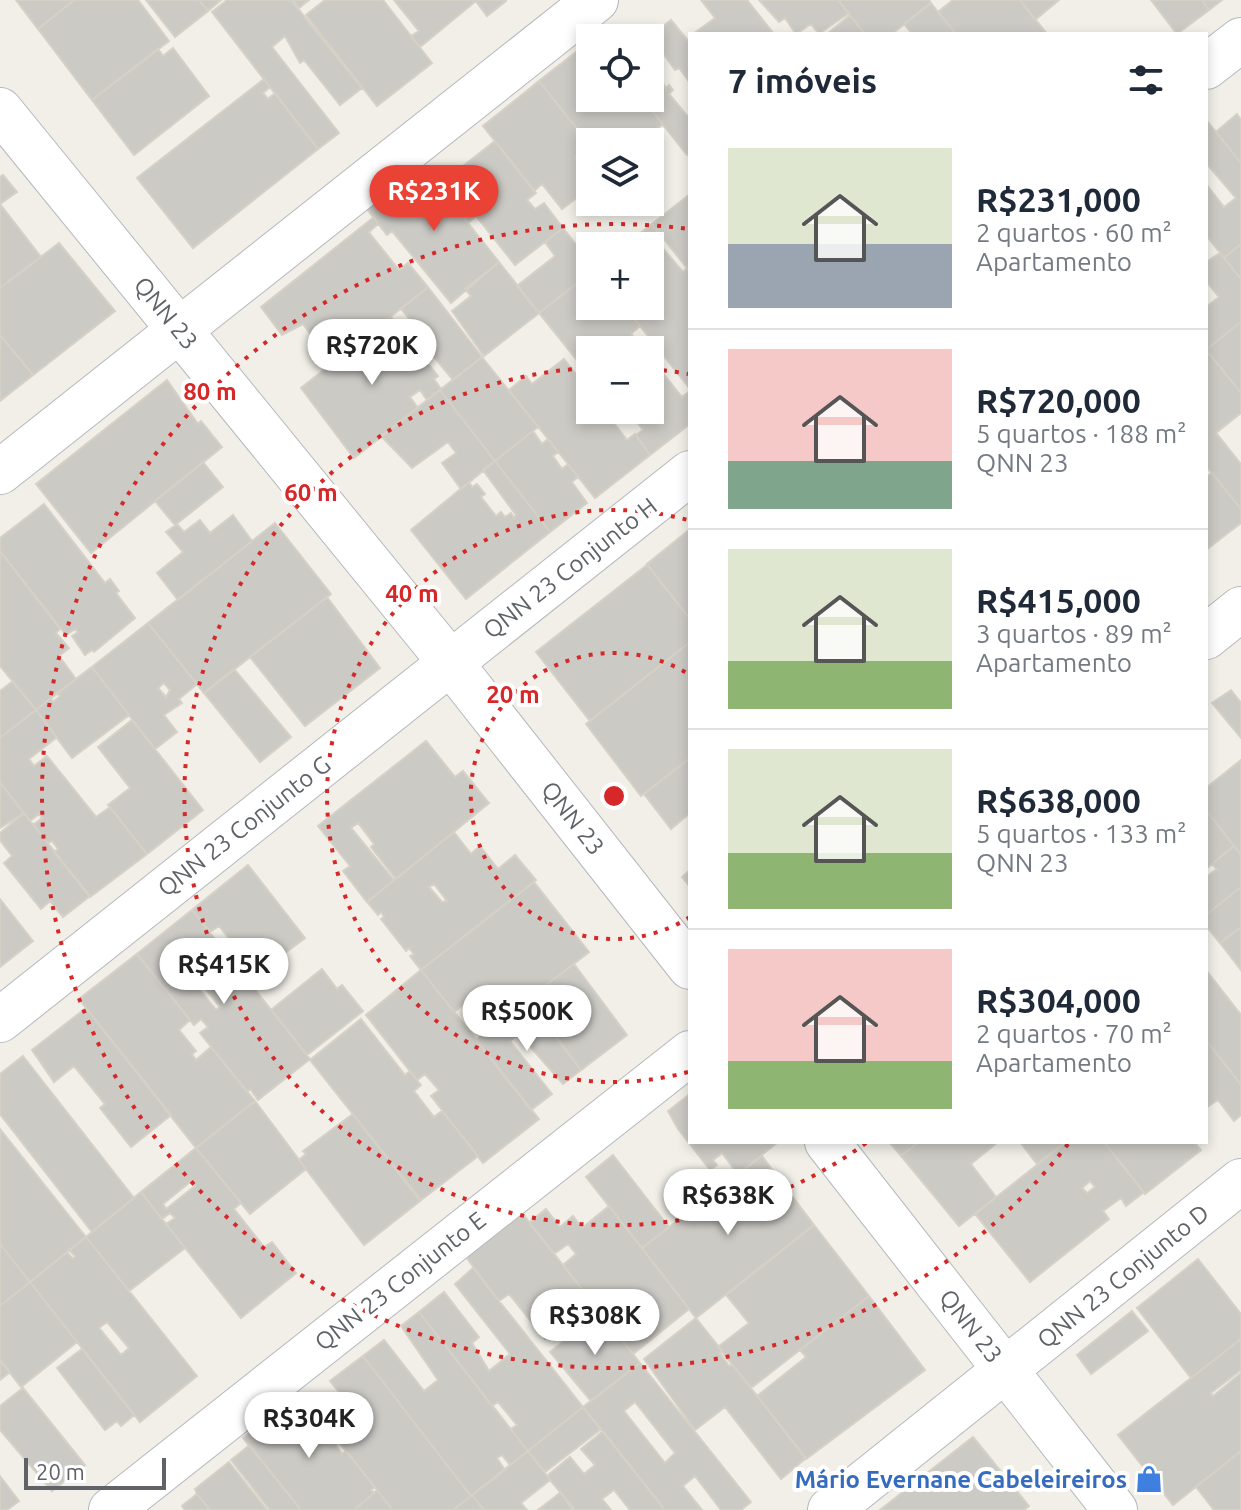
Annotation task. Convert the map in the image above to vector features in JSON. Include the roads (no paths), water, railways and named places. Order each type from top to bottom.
[{"type":"street","points":[[0,472],[596,0]]},
{"type":"street","points":[[1208,65],[1241,40]]},
{"type":"street","name":"QNN 23","points":[[0,110],[450,662],[688,964]]},
{"type":"street","name":"QNN 23 Conjunto H","points":[[450,662],[688,475]]},
{"type":"street","points":[[1208,635],[1241,609]]},
{"type":"street","name":"QNN 23 Conjunto G","points":[[0,1020],[450,662]]},
{"type":"street","name":"QNN 23 Conjunto E","points":[[111,1510],[688,1055]]},
{"type":"street","name":"QNN 23","points":[[829,1144],[1115,1510]]},
{"type":"street","name":"QNN 23 Conjunto D","points":[[830,1510],[1241,1181]]},
{"type":"place","name":"Mário Evernane Cabeleireiros","points":[[1149,1479]]}]
